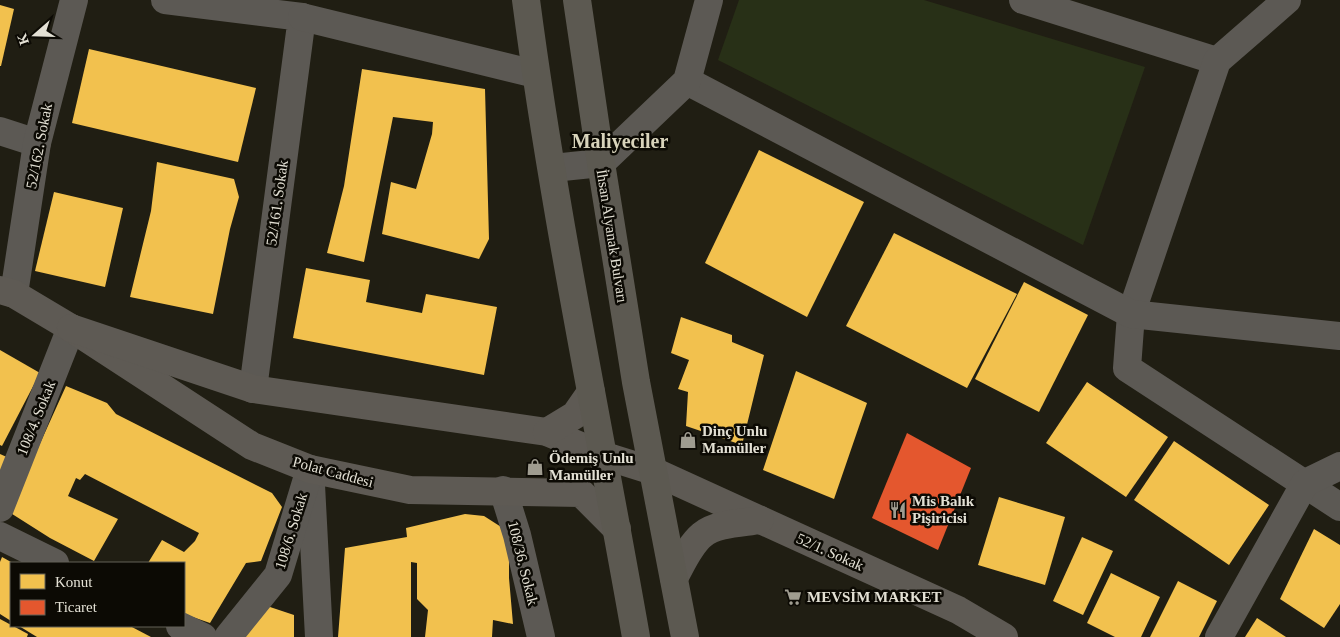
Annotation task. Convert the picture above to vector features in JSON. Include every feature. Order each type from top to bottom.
[{"type":"main road","points":[[526,0],[535,74],[591,392],[611,465],[617,528],[636,637]]},
{"type":"main road","name":"İhsan Alyanak Bulvarı","points":[[577,0],[600,163],[642,413],[685,637]]},
{"type":"main road","name":"Polat Caddesi","points":[[7,292],[71,328],[252,446],[310,468],[410,490],[503,490],[581,493]]},
{"type":"main road","name":"Polat Caddesi","points":[[71,328],[253,389],[547,432],[611,465],[653,471]]},
{"type":"main road","points":[[547,432],[575,415],[591,392]]},
{"type":"main road","points":[[617,528],[581,493],[611,465],[642,413]]},
{"type":"main road","name":"52/1. Sokak","points":[[653,471],[958,610],[1004,637]]},
{"type":"main road","points":[[674,578],[688,553],[703,534],[724,526],[760,520]]},
{"type":"street","name":"52/162. Sokak","points":[[7,292],[37,143],[74,0]]},
{"type":"street","points":[[165,0],[302,18],[535,74]]},
{"type":"street","points":[[553,168],[600,163],[687,80],[709,0]]},
{"type":"street","points":[[1023,0],[1217,61]]},
{"type":"street","points":[[1287,0],[1217,61],[1131,314],[1127,368],[1340,507]]},
{"type":"street","name":"52/161. Sokak","points":[[253,389],[302,18]]},
{"type":"street","points":[[687,80],[1131,314],[1340,336]]},
{"type":"street","points":[[0,132],[37,143]]},
{"type":"street","name":"108/4. Sokak","points":[[0,508],[71,328]]},
{"type":"street","points":[[1219,637],[1304,484],[1340,466]]},
{"type":"street","points":[[310,468],[319,637]]},
{"type":"street","name":"108/6. Sokak","points":[[228,637],[278,575],[310,468]]},
{"type":"street","name":"108/36. Sokak","points":[[503,490],[517,535],[541,637]]},
{"type":"street","points":[[0,536],[53,562]]},
{"type":"street","points":[[182,627],[203,637]]},
{"type":"green space","points":[[739,0],[924,0],[1145,67],[1083,245],[718,60]]},
{"type":"building: Konut","points":[[0,5],[14,9],[1,66],[0,66]]},
{"type":"building: Konut","points":[[89,49],[256,88],[238,162],[72,123]]},
{"type":"building: Konut","points":[[362,69],[485,89],[489,239],[479,259],[382,234],[391,182],[416,189],[432,134],[433,122],[393,117],[364,262],[327,253],[344,186]]},
{"type":"building: Konut","points":[[759,150],[864,202],[807,317],[705,263]]},
{"type":"building: Konut","points":[[157,162],[234,179],[239,197],[230,229],[213,314],[130,297],[151,211]]},
{"type":"building: Konut","points":[[54,192],[123,208],[105,287],[35,271]]},
{"type":"building: Konut","points":[[894,233],[1017,294],[967,388],[846,326]]},
{"type":"building: Konut","points":[[306,268],[370,280],[366,302],[422,313],[426,294],[497,307],[484,375],[293,338]]},
{"type":"building: Konut","points":[[1024,282],[1088,315],[1039,412],[975,379]]},
{"type":"building: Konut","points":[[681,317],[732,335],[732,342],[764,355],[742,445],[686,426],[688,392],[678,389],[689,360],[671,353]]},
{"type":"building: Konut","points":[[0,350],[40,373],[2,446],[0,445]]},
{"type":"building: Konut","points":[[796,371],[867,403],[834,499],[763,470]]},
{"type":"building: Konut","points":[[1087,382],[1168,437],[1126,497],[1046,443]]},
{"type":"building: Konut","points":[[66,386],[107,403],[116,414],[272,493],[282,507],[261,561],[246,563],[210,623],[185,614],[185,562],[149,562],[162,540],[184,552],[195,541],[199,533],[85,474],[80,480],[76,478],[68,496],[118,519],[94,561],[50,538],[9,512]]},
{"type":"building: Konut","points":[[1174,441],[1269,505],[1229,565],[1134,500]]},
{"type":"building: Konut","points":[[0,454],[9,458],[0,475]]},
{"type":"building: Konut","points":[[999,497],[1065,517],[1045,585],[978,565]]},
{"type":"building: Konut","points":[[465,514],[484,516],[509,532],[509,578],[513,624],[493,620],[492,637],[425,637],[428,610],[417,599],[417,563],[411,562],[411,637],[338,637],[345,548],[407,537],[406,528]]},
{"type":"building: Konut","points":[[1314,529],[1340,545],[1340,604],[1324,628],[1280,599]]},
{"type":"building: Konut","points":[[1082,537],[1113,551],[1083,615],[1053,601]]},
{"type":"building: Konut","points":[[2,557],[11,562],[10,620],[0,614],[0,562]]},
{"type":"building: Konut","points":[[1111,573],[1160,597],[1141,637],[1115,637],[1087,623]]},
{"type":"building: Konut","points":[[1178,581],[1217,601],[1199,637],[1150,637]]},
{"type":"building: Konut","points":[[258,603],[294,615],[294,637],[238,637]]},
{"type":"building: Konut","points":[[1257,618],[1286,637],[1245,637]]},
{"type":"building: Konut","points":[[0,619],[10,624],[10,627],[15,627],[28,634],[27,637],[0,637]]},
{"type":"building: Konut","points":[[21,627],[132,627],[151,637],[37,637]]},
{"type":"building: Ticaret","points":[[907,433],[971,468],[938,550],[872,518]]},
{"type":"place","name":"Dinç Unlu Mamüller","points":[[688,440]]},
{"type":"place","name":"Ödemiş Unlu Mamüller","points":[[535,467]]},
{"type":"place","name":"Mis Balık Pişiricisi","points":[[898,510]]},
{"type":"place","name":"MEVSİM MARKET","points":[[793,597]]},
{"type":"district","name":"Maliyeciler","points":[[620,141]]}]
